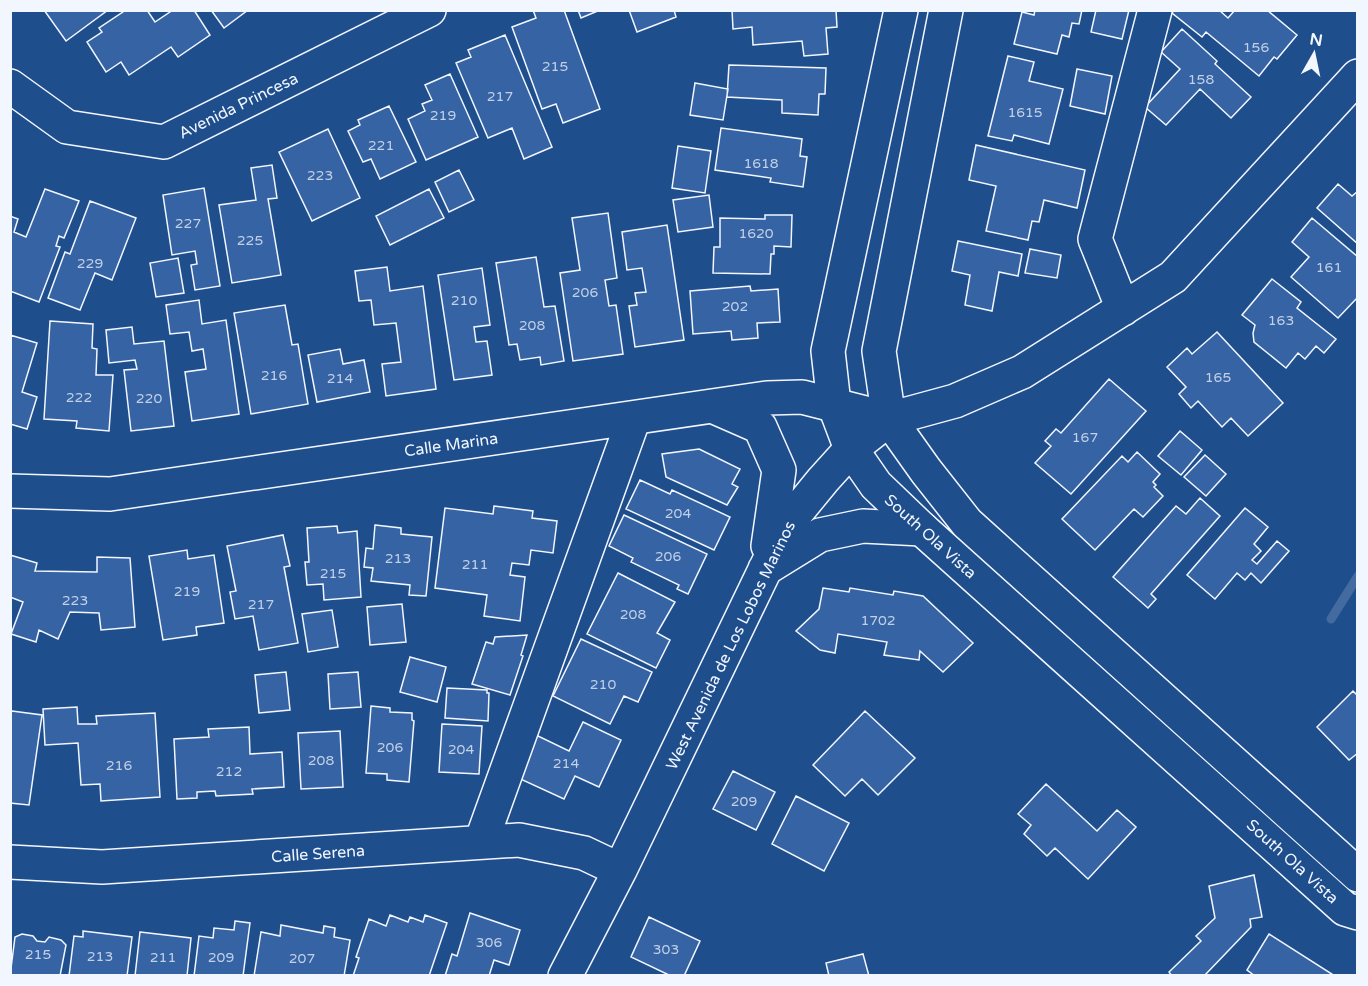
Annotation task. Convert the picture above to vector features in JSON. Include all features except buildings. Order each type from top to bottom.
[{"type":"street","name":"Avenida Princesa","points":[[10,86],[67,127],[164,142],[429,10]]},
{"type":"street","name":"South Ola Vista","points":[[901,10],[828,351],[834,404],[851,449],[876,485],[922,529],[1346,909],[1358,913]]},
{"type":"street","name":"South Ola Vista","points":[[946,10],[879,351],[889,419],[967,523],[1358,875]]},
{"type":"street","points":[[1123,309],[1095,239],[1155,10]]},
{"type":"street","name":"West Avenida de Los Lobos Marinos","points":[[565,975],[620,870],[787,525],[823,480],[851,449],[889,419],[955,401],[1022,372],[1173,277],[1358,76]]},
{"type":"street","name":"Calle Marina","points":[[10,491],[110,494],[767,398],[802,397],[889,419]]},
{"type":"street","points":[[712,406],[760,428],[779,470],[765,569]]},
{"type":"street","points":[[481,842],[634,418]]},
{"type":"street","points":[[765,569],[820,535],[863,526],[922,529]]},
{"type":"street","name":"Calle Serena","points":[[10,862],[102,867],[519,840],[584,853],[620,870]]},
{"type":"waterway","points":[[1331,619],[1358,576]]}]
